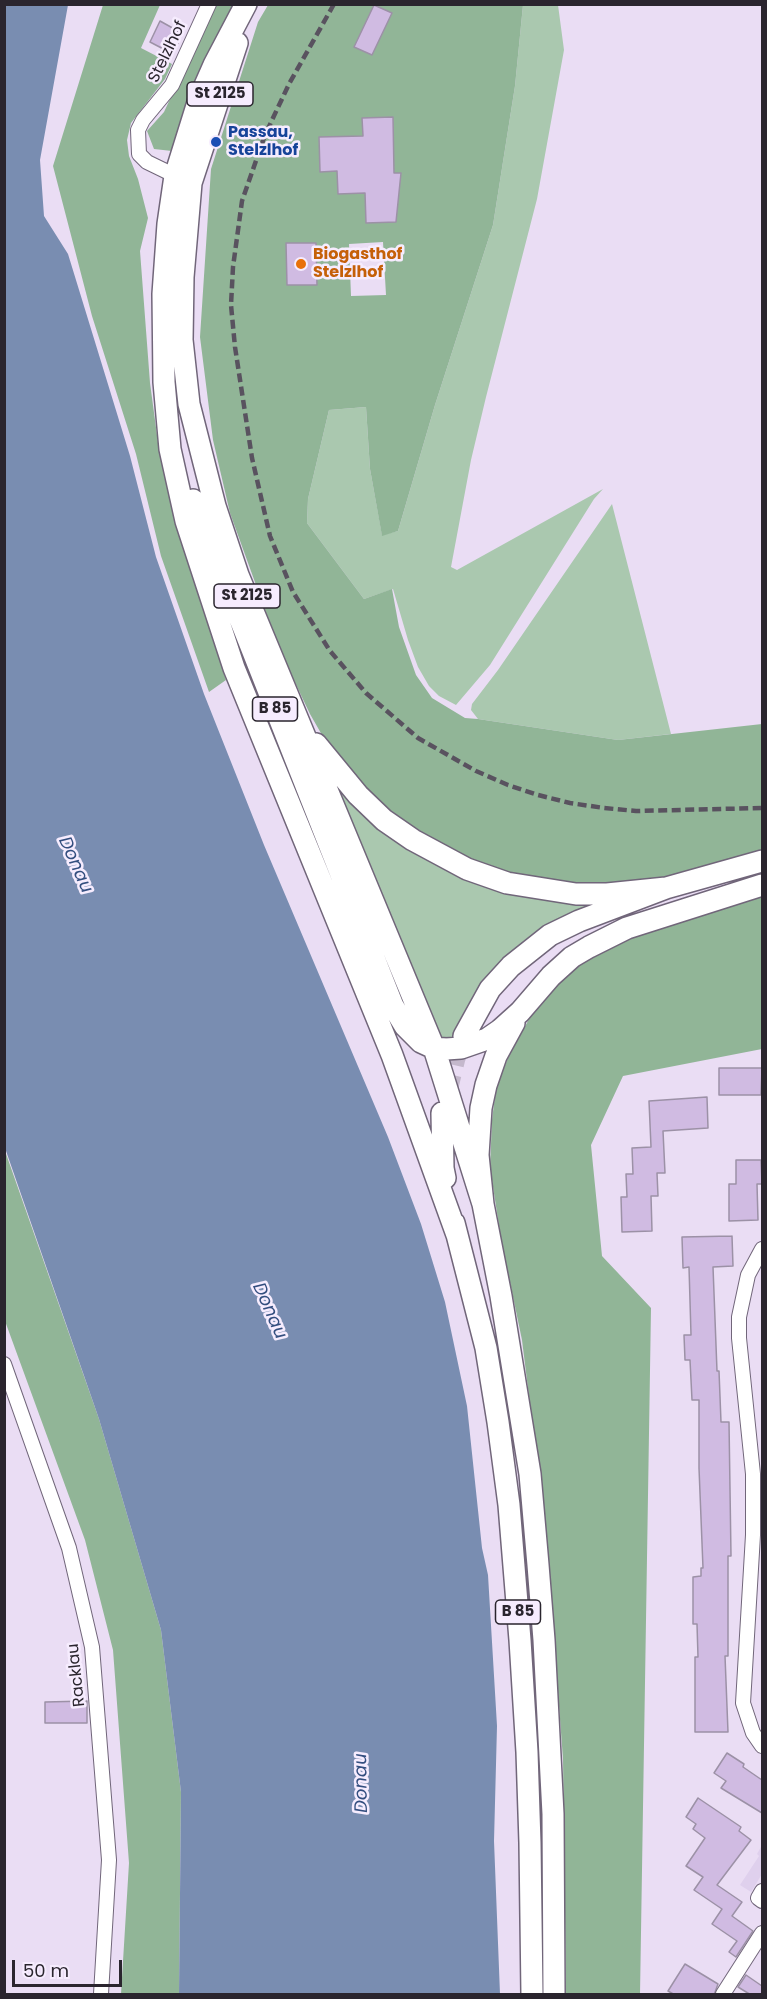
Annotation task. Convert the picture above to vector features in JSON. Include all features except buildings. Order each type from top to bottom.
[{"type":"main road","name":"St 2125","points":[[169,429],[164,382],[163,294],[168,224],[183,179],[199,99],[214,65],[248,4]]},
{"type":"main road","name":"St 2125","points":[[183,179],[182,340],[189,404],[215,506],[238,575],[284,684]]},
{"type":"main road","name":"B 85","points":[[169,429],[200,519],[393,1006],[412,1034],[434,1048],[461,1048],[474,1045],[500,1030],[572,957],[599,941],[627,928],[762,885]]},
{"type":"main road","points":[[169,429],[170,449],[186,521],[234,668],[392,1055],[457,1235]]},
{"type":"main road","name":"B 85","points":[[284,684],[315,743],[358,795],[384,820],[403,834],[443,857],[467,869],[507,883],[576,894],[607,894],[666,888]]},
{"type":"main road","points":[[284,684],[434,1048],[483,1204]]},
{"type":"main road","name":"B 85","points":[[464,1036],[490,989],[511,966],[550,935],[579,921],[666,888],[762,861]]},
{"type":"main road","name":"B 85","points":[[520,1012],[496,1056],[486,1085],[481,1108],[478,1155],[483,1204],[501,1296],[530,1474],[544,1640],[553,1814],[554,1995]]},
{"type":"main road","name":"B 85","points":[[442,1113],[443,1168],[457,1235],[486,1348],[509,1505],[527,1752],[532,1995]]},
{"type":"street","name":"Stelzlhof","points":[[183,179],[147,162],[140,154],[138,130],[143,120],[172,85],[209,4]]},
{"type":"street","points":[[762,1249],[748,1275],[739,1317],[742,1379],[753,1474],[756,1594],[742,1703],[753,1733],[762,1746]]},
{"type":"street","name":"Racklau","points":[[4,1364],[69,1548],[92,1647],[109,1860],[101,1995]]},
{"type":"street","points":[[762,1891],[758,1898],[762,1901]]},
{"type":"street","points":[[723,1995],[762,1933]]},
{"type":"shaded area","points":[[762,1845],[762,1874],[751,1892],[740,1885],[759,1856],[757,1854]]},
{"type":"green space","points":[[103,5],[160,5],[141,48],[172,64],[165,79],[131,123],[127,140],[129,156],[138,179],[148,218],[140,251],[150,383],[159,450],[176,523],[226,680],[209,692],[161,556],[136,454],[92,316],[53,166]]},
{"type":"green space","points":[[214,5],[234,5],[191,94],[172,151],[154,149],[147,131],[164,112]]},
{"type":"green space","points":[[268,5],[523,5],[515,86],[493,225],[435,405],[398,531],[382,536],[370,469],[366,407],[329,410],[308,499],[307,523],[364,599],[392,589],[399,627],[416,675],[432,698],[465,718],[618,740],[762,724],[762,853],[715,867],[616,888],[507,877],[456,854],[376,800],[330,749],[290,672],[230,513],[213,440],[200,337],[211,169],[258,22]],"holes":[[[383,242],[386,295],[351,296],[349,244]]]},
{"type":"green space","points":[[523,5],[558,5],[564,50],[537,199],[471,460],[451,567],[457,570],[603,489],[594,499],[490,665],[456,705],[439,696],[429,686],[418,667],[393,589],[364,599],[307,523],[308,499],[329,410],[366,407],[370,469],[382,535],[398,531],[435,405],[493,225],[515,86]]},
{"type":"green space","points":[[612,504],[671,734],[618,740],[478,719],[471,710],[472,704],[498,670]]},
{"type":"green space","points":[[326,767],[414,851],[438,866],[488,886],[598,901],[477,995],[453,1038],[437,1038]]},
{"type":"green space","points":[[762,895],[762,1049],[623,1076],[591,1145],[602,1256],[651,1308],[640,1994],[566,1994],[563,1759],[554,1639],[539,1477],[522,1340],[501,1239],[490,1167],[496,1088],[508,1058],[529,1019],[551,990],[579,963],[609,945]]},
{"type":"green space","points":[[4,1148],[99,1419],[161,1630],[181,1792],[179,1994],[121,1994],[129,1863],[113,1650],[85,1540],[5,1321]]},
{"type":"water","name":"Donau","points":[[4,5],[68,5],[40,160],[44,216],[68,254],[130,456],[156,557],[204,694],[264,845],[388,1137],[421,1224],[445,1302],[467,1406],[482,1548],[488,1575],[497,1726],[494,1841],[500,1994],[179,1994],[181,1792],[161,1630],[99,1419],[5,1148]]},
{"type":"tunnel","points":[[446,1095],[455,1058],[464,1036]]},
{"type":"railway","points":[[334,4],[289,84],[265,135],[242,201],[233,267],[231,305],[235,347],[252,458],[270,536],[293,592],[330,651],[366,693],[418,738],[476,771],[538,795],[604,808],[636,811],[762,808]]},
{"type":"place","name":"Passau, Stelzlhof","points":[[216,142]]},
{"type":"place","name":"Biogasthof Stelzlhof","points":[[301,264]]}]
